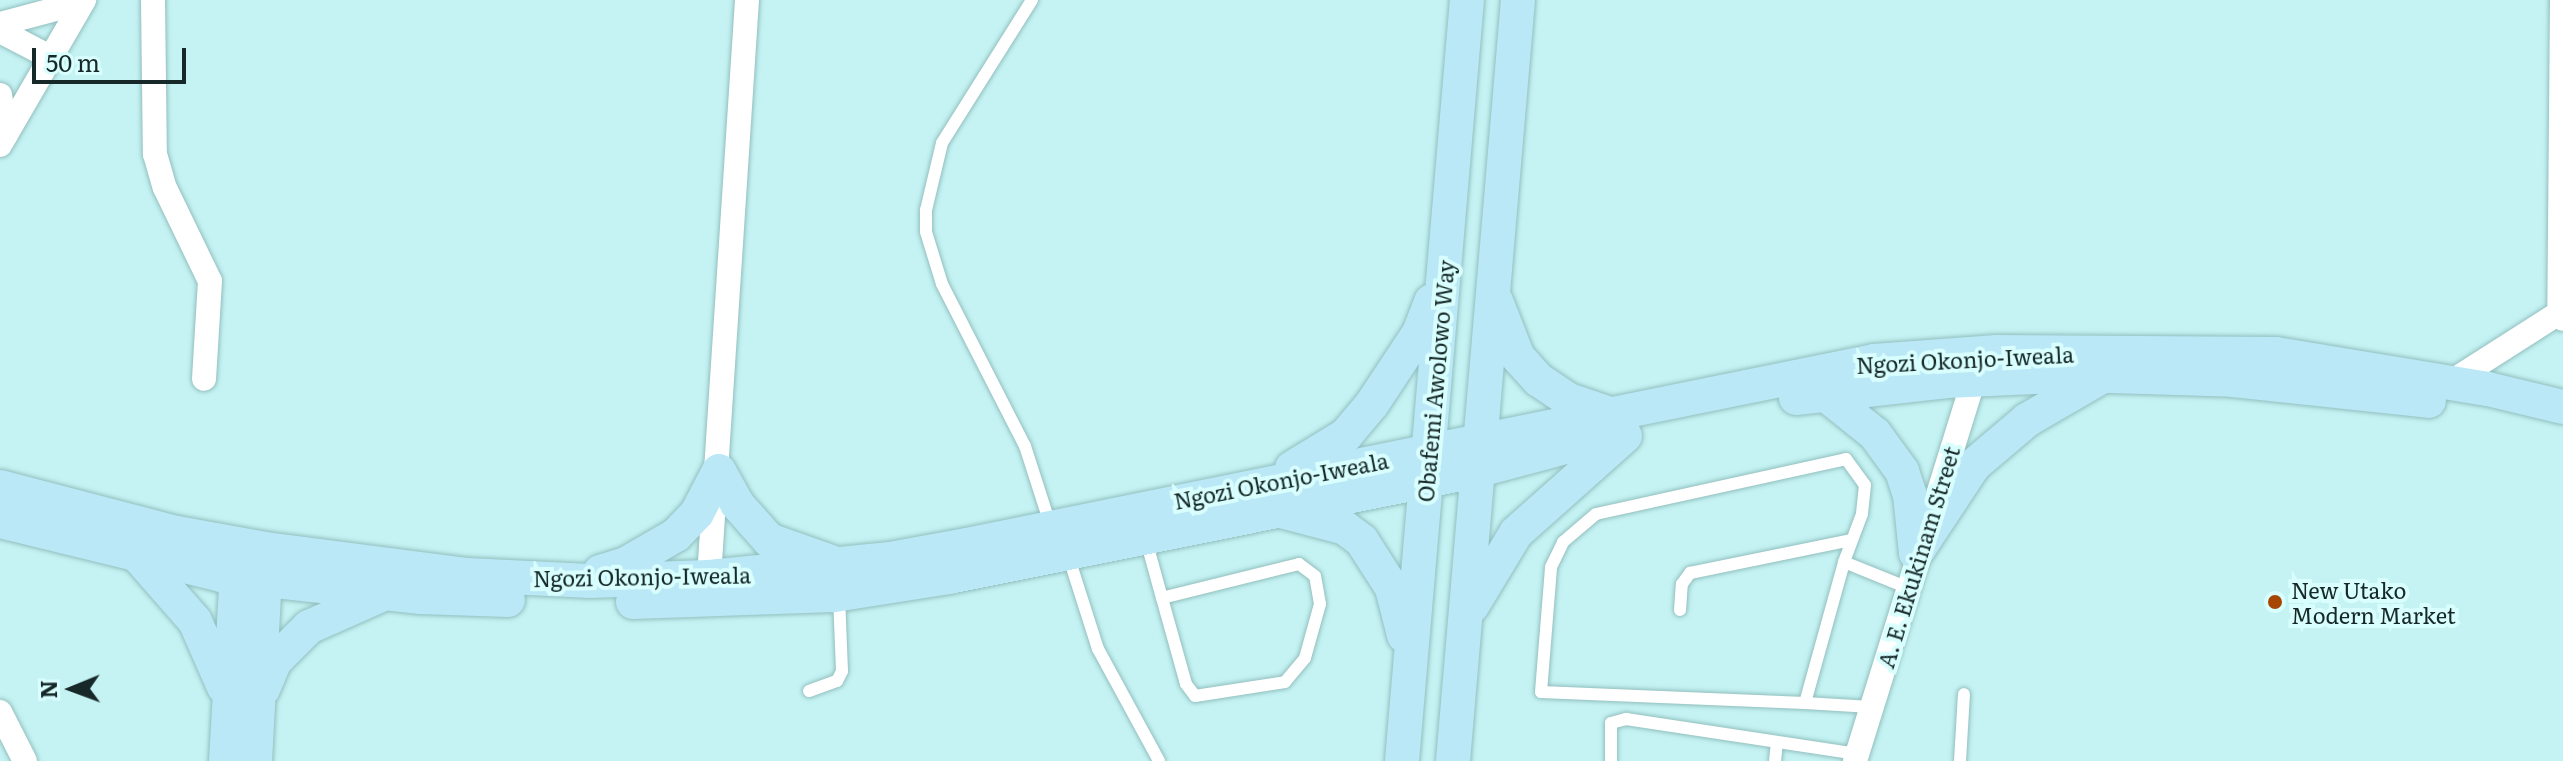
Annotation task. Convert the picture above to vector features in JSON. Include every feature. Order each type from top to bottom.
[{"type":"street","points":[[153,0],[155,154],[165,188],[210,281],[204,379]]},
{"type":"street","points":[[708,590],[719,471],[747,0]]},
{"type":"street","name":"Obafemi Awolowo Way","points":[[1402,761],[1467,0]]},
{"type":"street","points":[[1453,761],[1518,0]]},
{"type":"street","points":[[2451,382],[2561,316],[2562,0]]},
{"type":"street","points":[[0,24],[83,1]]},
{"type":"street","points":[[3,140],[83,1]]},
{"type":"street","points":[[0,31],[50,57]]},
{"type":"street","points":[[0,95],[3,140]]},
{"type":"street","points":[[1411,663],[1392,588],[1362,541],[1345,528],[1269,496],[1319,455],[1372,404],[1419,333],[1445,263]]},
{"type":"street","points":[[1465,621],[1489,572],[1516,533],[1620,421],[1569,400],[1539,380],[1518,357],[1494,291]]},
{"type":"street","name":"Ngozi Okonjo-Iweala","points":[[1620,421],[1825,394],[1979,366],[2276,354],[2451,382],[2563,407]]},
{"type":"street","name":"Ngozi Okonjo-Iweala","points":[[0,487],[252,563],[386,594],[708,590],[841,580],[1059,540],[1477,456],[1874,361],[2341,389],[2492,411],[2563,428]]},
{"type":"street","name":"A. E. Ekukinam Street","points":[[1856,758],[1916,553],[1979,366]]},
{"type":"street","points":[[1916,553],[1974,465],[2027,420],[2104,375]]},
{"type":"street","points":[[1825,394],[1875,434],[1897,463],[1910,495],[1916,553]]},
{"type":"street","points":[[719,471],[737,504],[769,540],[841,580]]},
{"type":"street","points":[[574,580],[626,564],[676,535],[697,513],[719,471]]},
{"type":"street","name":"Ngozi Okonjo-Iweala","points":[[1059,540],[1145,536],[1269,496]]},
{"type":"street","name":"Ngozi Okonjo-Iweala","points":[[0,521],[138,555],[708,590]]},
{"type":"street","points":[[138,555],[195,621],[244,702],[255,761]]},
{"type":"street","points":[[226,761],[244,702],[252,563]]},
{"type":"street","points":[[244,702],[275,661],[309,627],[386,594]]},
{"type":"street","points":[[0,712],[25,761]]},
{"type":"lane","points":[[1032,0],[942,143],[926,210],[926,232],[942,284],[1025,446],[1098,649],[1159,761]]},
{"type":"lane","points":[[1805,703],[1844,562],[1862,514],[1865,485],[1846,459],[1596,514],[1563,542],[1551,567],[1541,692],[1871,707]]},
{"type":"lane","points":[[1145,536],[1162,598],[1186,684],[1195,696],[1207,698],[1285,682],[1296,673],[1320,604],[1315,576],[1299,564],[1162,598]]},
{"type":"lane","points":[[1680,610],[1682,584],[1690,573],[1851,540]]},
{"type":"lane","points":[[1844,562],[1906,587]]},
{"type":"lane","points":[[809,691],[837,681],[842,671],[841,580]]},
{"type":"lane","points":[[1960,761],[1964,694]]},
{"type":"lane","points":[[1611,761],[1611,723],[1626,719],[1777,742],[1856,758]]},
{"type":"lane","points":[[1775,761],[1777,742]]},
{"type":"place","name":"New Utako Modern Market","points":[[2275,602]]}]
